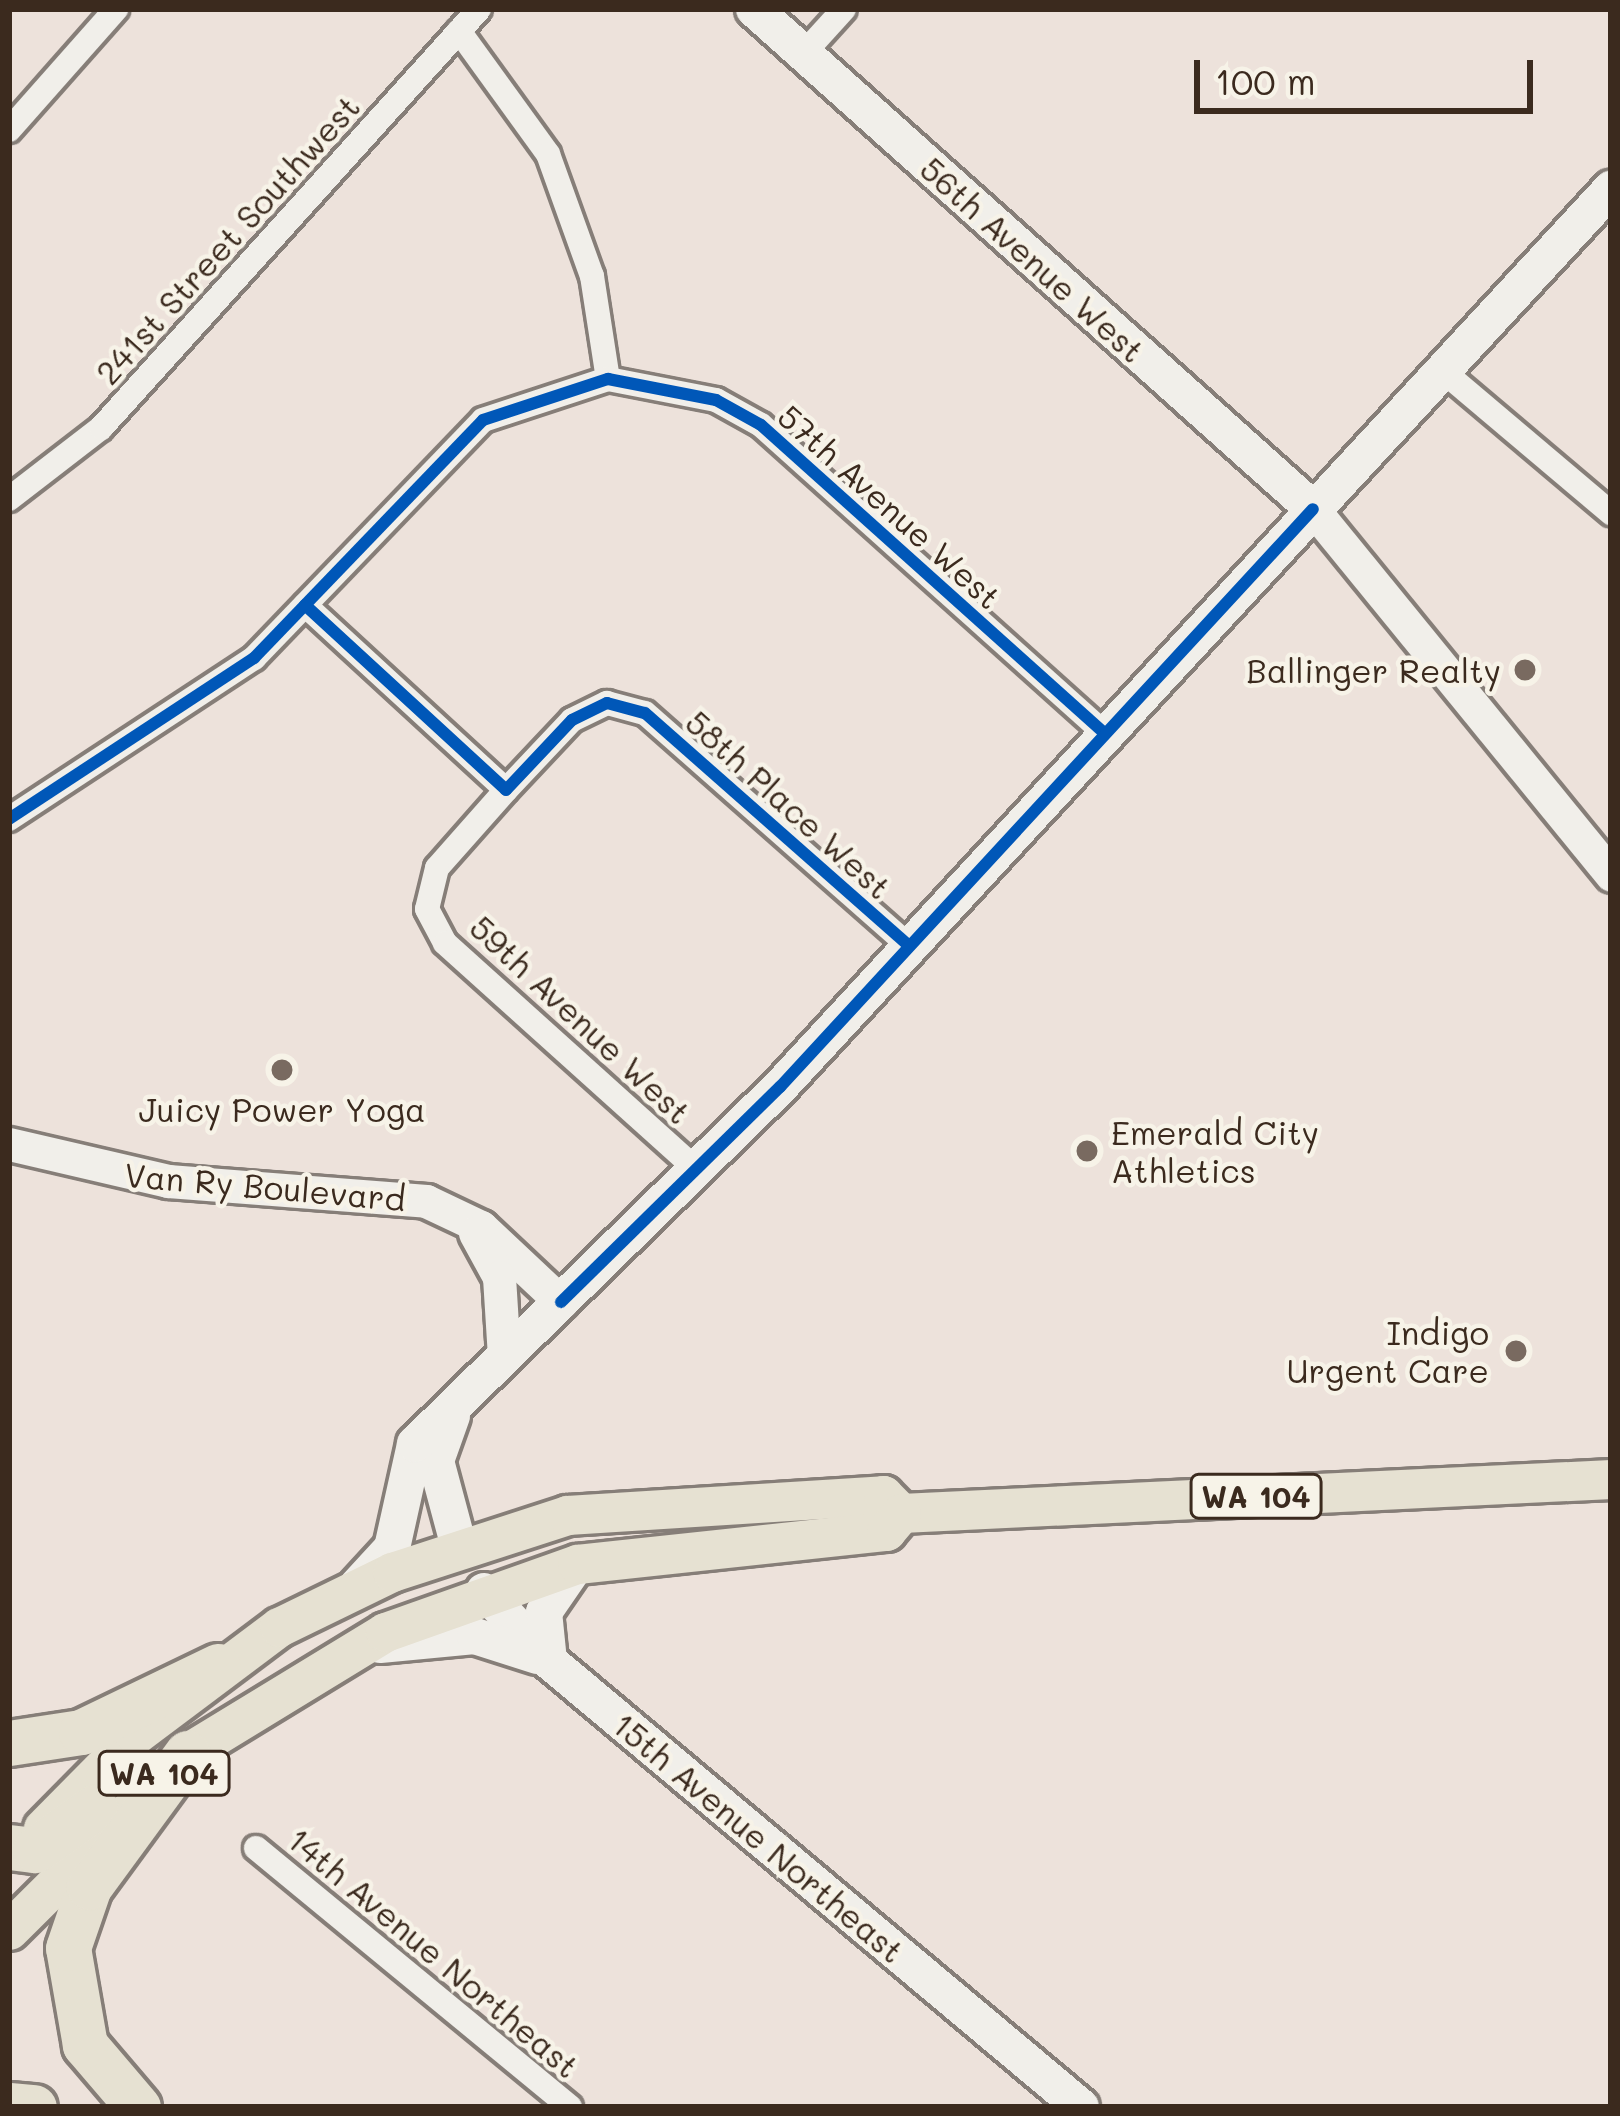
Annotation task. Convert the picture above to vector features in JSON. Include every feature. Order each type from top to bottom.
[{"type":"highway","points":[[9,1743],[81,1732],[218,1666]]},
{"type":"highway","points":[[138,2107],[85,2044],[68,1948],[89,1887],[187,1753]]},
{"type":"highway","points":[[13,1854],[95,1807]]},
{"type":"highway","points":[[9,2105],[34,2107]]},
{"type":"main road","name":"56th Avenue West","points":[[754,9],[1313,509]]},
{"type":"main road","points":[[350,1592],[392,1548],[402,1462],[504,1357],[698,1172],[1611,189]]},
{"type":"main road","points":[[9,1909],[95,1807],[236,1686],[434,1577],[460,1547],[436,1461],[460,1403]]},
{"type":"main road","name":"WA 104","points":[[9,1930],[187,1753],[347,1651],[484,1591],[577,1564],[886,1532],[901,1513],[1611,1479]]},
{"type":"main road","name":"WA 104","points":[[13,1854],[218,1666],[350,1592],[460,1547],[567,1515],[691,1504],[884,1495],[901,1513]]},
{"type":"main road","points":[[484,1591],[515,1550],[691,1504]]},
{"type":"main road","name":"15th Avenue Northeast","points":[[460,1547],[484,1591],[549,1661],[1081,2107]]},
{"type":"main road","points":[[347,1651],[475,1636],[549,1661],[544,1612],[577,1564]]},
{"type":"street","points":[[9,130],[116,9]]},
{"type":"street","name":"241st Street Southwest","points":[[9,499],[101,428],[479,9]]},
{"type":"street","points":[[803,53],[844,9]]},
{"type":"street","points":[[9,819],[254,658],[483,420],[608,380],[592,276],[548,154],[459,32]]},
{"type":"street","points":[[1444,372],[1611,513]]},
{"type":"street","name":"57th Avenue West","points":[[608,380],[716,400],[760,425],[1104,733]]},
{"type":"street","points":[[1313,509],[1611,875]]},
{"type":"street","points":[[305,605],[506,790]]},
{"type":"street","name":"58th Place West","points":[[506,790],[572,720],[607,703],[645,713],[909,946]]},
{"type":"street","name":"59th Avenue West","points":[[506,790],[437,868],[428,909],[445,943],[698,1172]]},
{"type":"street","name":"Van Ry Boulevard","points":[[9,1144],[86,1169],[395,1196],[464,1216],[561,1302]]},
{"type":"street","points":[[464,1216],[499,1277],[504,1357]]},
{"type":"street","name":"14th Avenue Northeast","points":[[256,1847],[570,2107]]},
{"type":"cycle path","points":[[9,819],[254,658],[483,420],[608,379],[716,400],[761,425],[1104,733]]},
{"type":"cycle path","points":[[561,1302],[780,1087],[1313,509]]},
{"type":"cycle path","points":[[305,605],[506,790],[572,720],[607,703],[645,713],[909,946]]},
{"type":"place","name":"Ballinger Realty","points":[[1525,670]]},
{"type":"place","name":"Juicy Power Yoga","points":[[282,1070]]},
{"type":"place","name":"Emerald City Athletics","points":[[1087,1151]]},
{"type":"place","name":"Indigo Urgent Care","points":[[1516,1351]]}]
